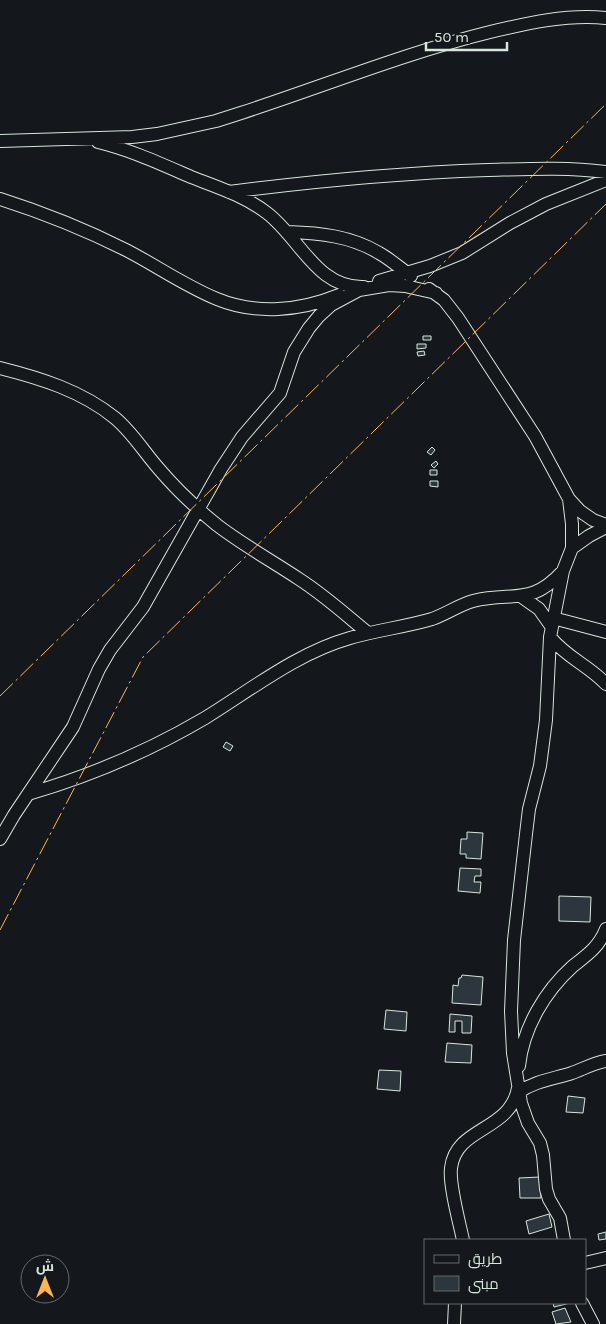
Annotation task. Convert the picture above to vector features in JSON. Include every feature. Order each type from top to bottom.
[{"type":"street","points":[[0,141],[132,137],[181,130],[241,113],[390,61],[476,36],[554,19],[606,18]]},
{"type":"street","points":[[81,138],[128,151],[229,192],[255,205],[288,232],[316,268],[324,275],[343,284],[359,287],[405,286],[436,293]]},
{"type":"street","points":[[229,192],[329,180],[425,172],[549,169],[606,172]]},
{"type":"street","points":[[0,199],[62,220],[96,235],[204,293],[228,303],[268,309],[297,307],[329,299],[359,287],[430,266],[462,253],[510,223],[546,204],[606,180]]},
{"type":"street","points":[[288,232],[346,238],[364,245],[436,293],[451,309],[519,412],[569,499],[580,511],[606,526]]},
{"type":"street","points":[[0,839],[72,727],[110,650],[147,601],[231,453],[252,424],[280,393],[294,352],[309,328],[331,305],[344,297],[374,286]]},
{"type":"street","points":[[0,368],[60,387],[99,406],[132,434],[161,471],[198,509],[236,539],[318,593],[368,633]]},
{"type":"street","points":[[564,1239],[560,1218],[549,1199],[546,1189],[540,1143],[524,1113],[511,1032],[514,940],[529,809],[540,766],[545,728],[552,627],[563,571],[572,548],[569,499]]},
{"type":"street","points":[[572,548],[606,526]]},
{"type":"street","points":[[28,794],[92,773],[150,748],[314,652],[331,644],[368,633],[429,619],[474,601],[522,597],[545,588],[563,571]]},
{"type":"street","points":[[522,597],[539,609],[552,627],[562,652],[596,674],[606,684]]},
{"type":"street","points":[[552,627],[606,632]]},
{"type":"street","points":[[463,1239],[450,1175],[454,1156],[465,1140],[502,1118],[508,1112],[519,1090],[518,1074],[522,1047],[538,1010],[563,976],[597,946],[606,930]]},
{"type":"street","points":[[519,1090],[534,1083],[606,1061]]},
{"type":"street","points":[[586,1263],[606,1258]]},
{"type":"street","points":[[454,1324],[455,1304]]},
{"type":"street","points":[[583,1304],[593,1324]]},
{"type":"building","points":[[423,336],[431,336],[431,340],[423,340]]},
{"type":"building","points":[[417,344],[426,344],[426,348],[417,349]]},
{"type":"building","points":[[424,351],[425,355],[418,356],[417,352]]},
{"type":"building","points":[[432,447],[435,450],[431,455],[427,452]]},
{"type":"building","points":[[436,461],[438,464],[434,468],[431,465]]},
{"type":"building","points":[[430,470],[437,470],[437,475],[430,475]]},
{"type":"building","points":[[430,481],[438,481],[438,487],[430,486]]},
{"type":"building","points":[[226,742],[233,746],[230,751],[223,747]]},
{"type":"building","points":[[467,832],[483,833],[481,859],[466,858],[466,854],[460,854],[461,839],[467,839]]},
{"type":"building","points":[[460,868],[481,869],[481,876],[475,876],[474,882],[481,882],[480,893],[458,891]]},
{"type":"building","points":[[559,896],[591,897],[590,922],[559,921]]},
{"type":"building","points":[[462,975],[483,977],[481,1005],[452,1003],[453,985],[458,986],[459,978]]},
{"type":"building","points":[[386,1010],[407,1012],[406,1031],[384,1029]]},
{"type":"building","points":[[450,1014],[472,1016],[471,1033],[462,1033],[462,1021],[455,1021],[455,1032],[449,1032]]},
{"type":"building","points":[[447,1043],[472,1045],[471,1063],[445,1062]]},
{"type":"building","points":[[379,1070],[401,1071],[400,1091],[377,1089]]},
{"type":"building","points":[[568,1096],[585,1098],[583,1113],[566,1112]]},
{"type":"building","points":[[540,1177],[541,1198],[520,1198],[519,1178]]},
{"type":"building","points":[[549,1214],[552,1227],[529,1234],[526,1221]]},
{"type":"building","points":[[606,1232],[606,1239],[599,1240],[598,1234]]},
{"type":"building","points":[[553,1304],[566,1304],[554,1307]]},
{"type":"building","points":[[565,1308],[571,1322],[556,1324],[552,1312]]},
{"type":"power","points":[[0,696],[606,104]]},
{"type":"power","points":[[0,930],[143,657],[606,204]]}]
